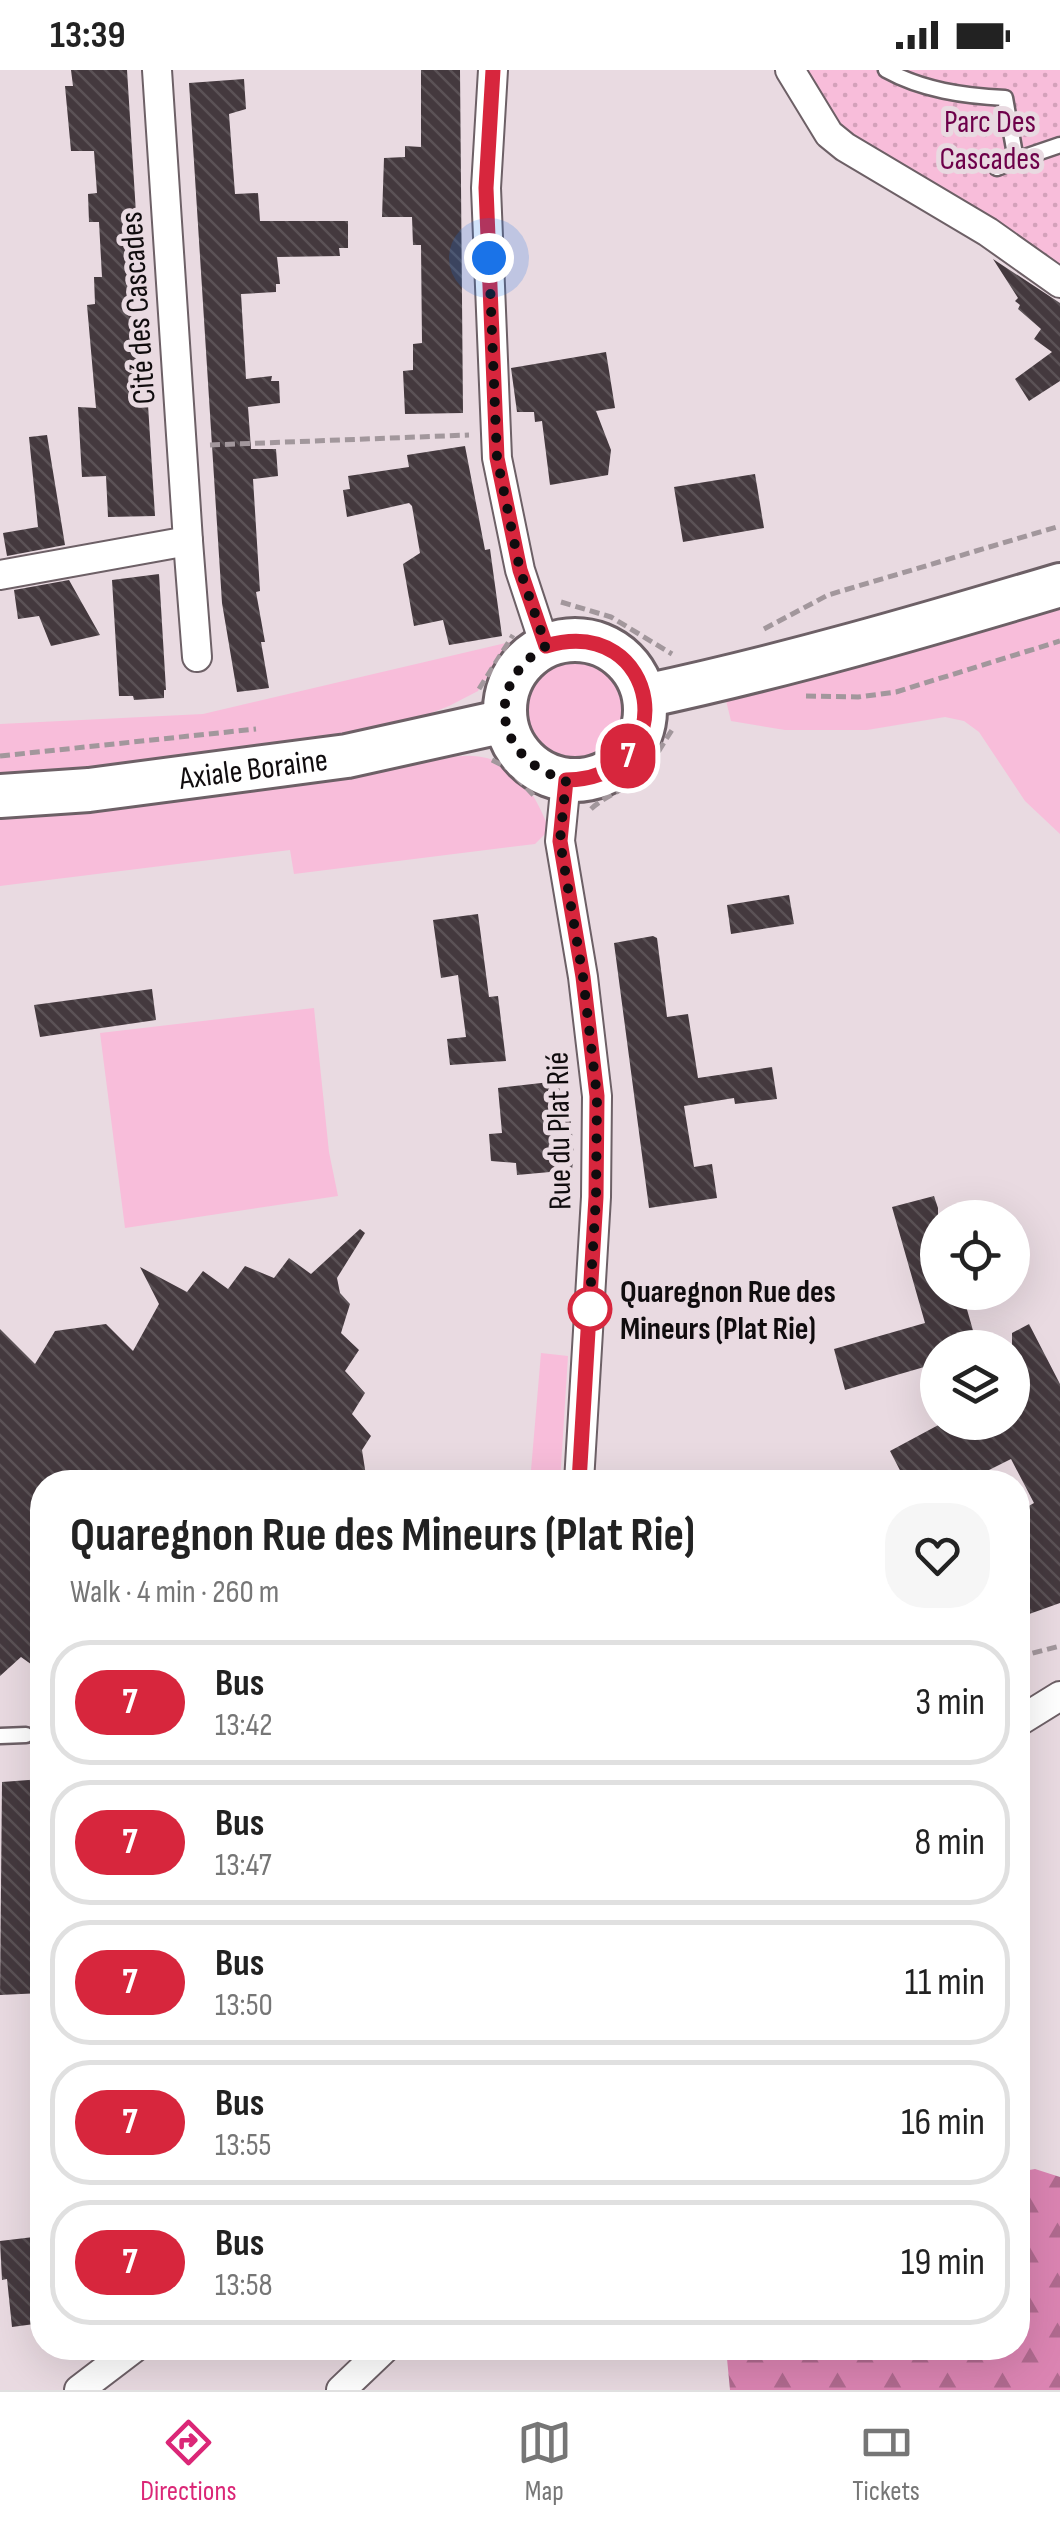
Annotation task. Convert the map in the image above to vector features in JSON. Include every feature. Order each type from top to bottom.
[{"type":"main road","points":[[645,696],[724,678],[1060,585]]},
{"type":"main road","points":[[532,635],[608,646],[638,676],[645,696],[646,718],[640,740],[627,758],[609,772],[588,780],[576,798],[526,761],[491,706],[530,656],[532,635]]},
{"type":"main road","name":"Axiale Boraine","points":[[0,796],[89,790],[347,756],[491,706]]},
{"type":"street","name":"Cité des Cascades","points":[[157,70],[197,657]]},
{"type":"street","points":[[493,70],[486,188],[497,458],[532,635]]},
{"type":"street","points":[[790,70],[830,134],[844,147],[988,232],[1060,283]]},
{"type":"street","points":[[0,575],[188,541]]},
{"type":"street","name":"Rue du Plat Rié","points":[[576,798],[560,841],[583,977],[597,1096],[596,1197],[581,1470]]},
{"type":"street","points":[[1030,1715],[1060,1696]]},
{"type":"street","points":[[79,2390],[118,2360]]},
{"type":"street","points":[[341,2390],[372,2360]]},
{"type":"lane","points":[[886,70],[964,96],[1005,98],[1016,160]]},
{"type":"lane","points":[[997,168],[1060,145]]},
{"type":"lane","points":[[0,1736],[26,1735]]},
{"type":"path","points":[[182,446],[496,434]]},
{"type":"path","points":[[750,637],[828,594],[1060,526]]},
{"type":"path","points":[[551,600],[610,617],[679,657]]},
{"type":"path","points":[[491,706],[532,635]]},
{"type":"path","points":[[800,696],[858,697],[896,692],[1060,641]]},
{"type":"path","points":[[576,798],[605,796],[623,789],[641,775],[678,722]]},
{"type":"path","points":[[0,756],[272,728]]},
{"type":"path","points":[[1030,1654],[1060,1646]]},
{"type":"green space","name":"Parc Des Cascades","points":[[799,70],[1060,70],[1060,267],[837,131]]},
{"type":"green space","points":[[1060,599],[1060,834],[1025,801],[979,732],[964,721],[945,717],[867,730],[785,730],[731,721],[724,692]]},
{"type":"green space","points":[[510,642],[478,691],[416,719],[424,763],[460,756],[487,758],[522,781],[549,830],[535,844],[294,874],[290,850],[0,886],[0,724],[203,714]]},
{"type":"green space","points":[[575,656],[596,660],[613,672],[625,689],[629,710],[625,731],[613,748],[596,760],[575,764],[554,760],[537,748],[525,731],[521,710],[525,689],[537,672],[554,660]]},
{"type":"green space","points":[[314,1008],[329,1152],[338,1196],[125,1228],[100,1033]]},
{"type":"green space","points":[[541,1353],[568,1356],[561,1470],[531,1470]]},
{"type":"green space","points":[[1030,2170],[1060,2177],[1060,2390],[730,2390],[727,2360],[1030,2360]]},
{"type":"building","points":[[71,70],[127,70],[155,516],[108,517],[106,476],[82,477],[78,407],[96,408],[87,305],[95,304],[94,277],[102,277],[99,222],[89,222],[88,194],[97,193],[94,151],[71,151],[65,86],[73,86]]},
{"type":"building","points":[[421,70],[460,70],[463,413],[405,414],[403,371],[413,370],[413,344],[422,343],[421,245],[413,245],[412,217],[382,217],[384,158],[405,157],[405,146],[421,147]]},
{"type":"building","points":[[244,79],[246,109],[229,114],[235,194],[258,193],[260,221],[348,221],[348,248],[339,248],[340,256],[277,257],[280,284],[276,284],[276,292],[241,294],[246,379],[272,376],[271,381],[279,381],[280,403],[248,407],[251,449],[276,449],[278,476],[253,479],[260,591],[256,592],[269,688],[237,692],[222,603],[189,83]]},
{"type":"building","points":[[993,259],[1060,303],[1060,381],[1029,401],[1015,379],[1052,352],[1034,339],[1041,329],[1018,309],[1018,298]]},
{"type":"building","points":[[606,352],[615,408],[596,411],[611,450],[608,475],[550,485],[542,421],[535,422],[534,412],[517,412],[511,368]]},
{"type":"building","points":[[47,435],[65,545],[7,556],[3,533],[38,527],[29,437]]},
{"type":"building","points":[[465,446],[485,550],[490,549],[502,636],[449,645],[443,620],[414,626],[403,564],[420,553],[412,506],[409,503],[347,517],[343,490],[350,489],[348,476],[409,467],[407,455]]},
{"type":"building","points":[[755,474],[764,528],[683,542],[674,487]]},
{"type":"building","points":[[159,574],[166,690],[164,698],[134,700],[133,696],[119,696],[112,580]]},
{"type":"building","points":[[69,580],[100,635],[51,646],[39,616],[18,619],[14,590]]},
{"type":"building","points":[[789,895],[794,924],[731,934],[727,905]]},
{"type":"building","points":[[478,914],[489,997],[498,996],[506,1061],[450,1065],[447,1039],[466,1037],[458,975],[441,978],[433,920]]},
{"type":"building","points":[[657,938],[667,1017],[688,1014],[698,1078],[772,1067],[777,1099],[735,1104],[734,1098],[684,1106],[694,1167],[712,1164],[717,1198],[649,1208],[614,943]]},
{"type":"building","points":[[152,989],[156,1020],[40,1037],[34,1005]]},
{"type":"building","points":[[559,1081],[560,1096],[568,1095],[572,1170],[517,1175],[516,1163],[491,1161],[489,1134],[502,1133],[498,1088]]},
{"type":"building","points":[[934,1196],[935,1200],[920,1200],[920,1305],[892,1207]]},
{"type":"building","points":[[360,1229],[365,1233],[337,1278],[340,1293],[350,1304],[341,1333],[359,1350],[345,1371],[365,1393],[352,1414],[371,1436],[362,1450],[365,1470],[30,1470],[30,1663],[21,1657],[0,1676],[0,1329],[35,1364],[55,1331],[106,1324],[133,1351],[159,1304],[140,1267],[187,1292],[203,1271],[228,1289],[245,1266],[274,1278],[289,1258],[311,1274]]},
{"type":"building","points":[[921,1310],[967,1310],[973,1330],[920,1330],[920,1368],[845,1390],[834,1349],[925,1323]]},
{"type":"building","points":[[1029,1324],[1060,1384],[1060,1603],[1030,1614],[1030,1505],[1034,1503],[1030,1495],[1030,1470],[1017,1470],[1011,1459],[989,1470],[900,1470],[890,1451],[920,1435],[920,1440],[1030,1440],[1030,1330],[1018,1330]]},
{"type":"building","points":[[30,1780],[30,1994],[0,1995],[2,1782]]},
{"type":"building","points":[[30,2237],[30,2325],[12,2327],[7,2279],[2,2280],[0,2241]]},
{"type":"bus line","name":"7","points":[[493,70],[486,188],[497,458],[520,570],[546,646],[566,640],[608,646],[638,676],[645,696],[646,718],[640,740],[627,758],[609,772],[588,780],[566,780],[560,828],[597,1096],[596,1197],[580,1470]]},
{"type":"place","name":"Quaregnon Rue des Mineurs (Plat Rie)","points":[[590,1309]]},
{"type":"route","points":[[489,258],[497,458],[520,570],[546,646],[530,656],[508,685],[505,721],[512,743],[526,761],[544,774],[566,780],[560,841],[583,977],[597,1096],[589,1316],[590,1309]]}]
